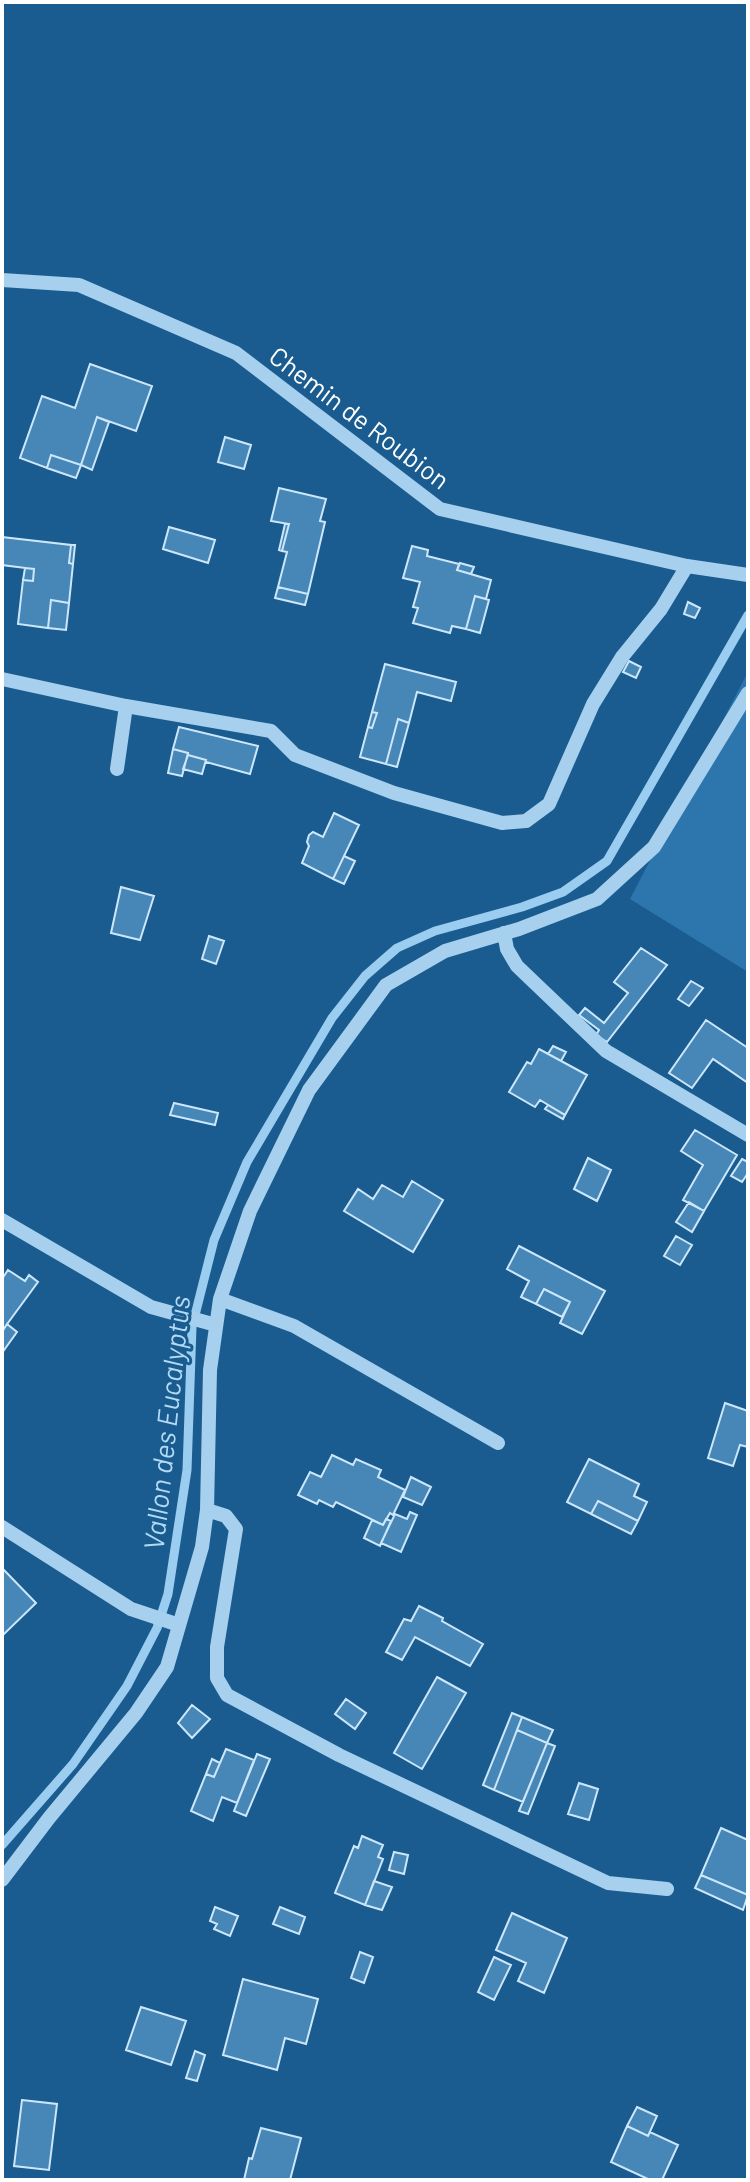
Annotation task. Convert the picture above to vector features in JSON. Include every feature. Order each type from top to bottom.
[{"type":"street","name":"Chemin de Roubion","points":[[2,280],[79,285],[236,353],[440,509],[687,566],[742,574]]},
{"type":"street","points":[[2,679],[126,706],[271,731],[295,755],[394,793],[502,823],[526,821],[549,804],[593,704],[622,657],[661,609],[687,566]]},
{"type":"street","points":[[2,1880],[136,1713],[167,1667],[202,1547],[207,1510],[210,1370],[220,1299],[250,1211],[309,1090],[386,985],[445,951],[597,899],[654,847],[748,693]]},
{"type":"street","points":[[117,769],[126,706]]},
{"type":"street","points":[[504,933],[507,949],[517,966],[606,1051],[748,1135]]},
{"type":"street","points":[[2,1220],[151,1307],[216,1325]]},
{"type":"street","points":[[220,1299],[294,1326],[498,1443]]},
{"type":"street","points":[[207,1510],[226,1516],[236,1529],[217,1647],[217,1678],[227,1695],[339,1755],[608,1883],[667,1889]]},
{"type":"street","points":[[2,1527],[131,1609],[179,1625]]},
{"type":"shaded area","points":[[748,672],[748,972],[630,899]]},
{"type":"building","points":[[90,364],[152,386],[136,431],[97,417],[81,465],[51,455],[47,468],[20,458],[42,396],[75,408]]},
{"type":"building","points":[[97,417],[109,422],[92,470],[81,465]]},
{"type":"building","points":[[225,437],[251,445],[244,469],[218,462]]},
{"type":"building","points":[[51,455],[81,465],[76,478],[47,468]]},
{"type":"building","points":[[279,488],[326,499],[320,521],[325,522],[308,594],[278,587],[287,552],[282,551],[289,524],[271,521]]},
{"type":"building","points":[[285,524],[289,524],[282,551],[279,550]]},
{"type":"building","points":[[169,527],[215,540],[208,563],[163,549]]},
{"type":"building","points":[[2,537],[71,545],[69,563],[73,564],[69,603],[51,600],[48,628],[18,624],[23,580],[33,581],[34,569],[2,565]]},
{"type":"building","points":[[71,545],[75,545],[73,564],[69,563]]},
{"type":"building","points":[[412,546],[428,550],[427,556],[459,564],[457,570],[491,580],[486,599],[475,596],[466,629],[452,626],[450,633],[413,623],[418,608],[413,607],[420,582],[403,578]]},
{"type":"building","points":[[460,563],[474,567],[471,574],[457,570]]},
{"type":"building","points":[[25,568],[34,569],[33,581],[23,580]]},
{"type":"building","points":[[278,587],[308,594],[305,605],[275,598]]},
{"type":"building","points":[[475,596],[489,600],[480,633],[466,629]]},
{"type":"building","points":[[51,600],[69,603],[66,630],[48,628]]},
{"type":"building","points":[[688,602],[700,608],[695,618],[684,614]]},
{"type":"building","points":[[629,661],[641,667],[636,678],[623,672]]},
{"type":"building","points":[[385,664],[456,682],[451,701],[417,692],[409,723],[398,719],[386,764],[360,757],[368,727],[372,728],[377,713],[372,712]]},
{"type":"building","points":[[372,712],[377,713],[372,728],[368,727]]},
{"type":"building","points":[[398,719],[409,723],[397,767],[386,764]]},
{"type":"building","points":[[179,727],[258,746],[250,774],[173,749]]},
{"type":"building","points":[[173,749],[188,753],[182,776],[168,773]]},
{"type":"building","points":[[188,755],[206,760],[202,774],[183,769]]},
{"type":"building","points":[[334,813],[359,825],[333,879],[302,863],[309,846],[309,835],[313,832],[323,837]]},
{"type":"building","points":[[344,856],[355,861],[344,884],[333,879]]},
{"type":"building","points":[[121,887],[154,896],[140,940],[111,933]]},
{"type":"building","points":[[209,936],[224,941],[216,964],[202,959]]},
{"type":"building","points":[[641,948],[667,965],[607,1042],[596,1035],[599,1030],[579,1015],[585,1008],[604,1023],[628,993],[614,982]]},
{"type":"building","points":[[691,981],[703,988],[689,1006],[678,999]]},
{"type":"building","points":[[706,1020],[748,1048],[748,1083],[713,1059],[692,1088],[669,1073]]},
{"type":"building","points":[[553,1046],[566,1052],[561,1061],[548,1054]]},
{"type":"building","points":[[539,1049],[587,1075],[565,1115],[540,1100],[535,1107],[509,1092],[527,1062],[531,1064]]},
{"type":"building","points":[[174,1103],[218,1113],[215,1125],[170,1115]]},
{"type":"building","points":[[548,1105],[565,1115],[563,1119],[545,1109]]},
{"type":"building","points":[[695,1130],[737,1155],[704,1211],[683,1200],[703,1165],[681,1151]]},
{"type":"building","points":[[588,1158],[611,1170],[597,1201],[574,1189]]},
{"type":"building","points":[[742,1159],[748,1162],[748,1173],[742,1182],[731,1176]]},
{"type":"building","points":[[412,1181],[443,1200],[413,1252],[344,1211],[358,1189],[373,1199],[382,1185],[403,1197]]},
{"type":"building","points":[[689,1202],[704,1211],[692,1232],[676,1222]]},
{"type":"building","points":[[676,1236],[692,1245],[680,1265],[664,1256]]},
{"type":"building","points":[[519,1246],[605,1291],[582,1334],[560,1323],[570,1302],[544,1289],[536,1304],[521,1297],[529,1281],[507,1269]]},
{"type":"building","points":[[8,1270],[25,1281],[29,1275],[38,1282],[2,1331],[2,1279]]},
{"type":"building","points":[[544,1289],[570,1302],[562,1317],[536,1304]]},
{"type":"building","points":[[7,1324],[17,1332],[2,1353],[2,1332]]},
{"type":"building","points":[[725,1403],[748,1411],[748,1447],[740,1445],[733,1466],[708,1458]]},
{"type":"building","points":[[332,1455],[353,1465],[356,1459],[381,1470],[378,1477],[405,1490],[393,1515],[390,1513],[383,1525],[336,1502],[333,1507],[298,1495],[310,1472],[321,1477]]},
{"type":"building","points":[[589,1459],[639,1484],[634,1496],[647,1502],[638,1521],[598,1501],[591,1514],[567,1502]]},
{"type":"building","points":[[411,1477],[431,1487],[422,1505],[403,1497]]},
{"type":"building","points":[[598,1501],[638,1521],[631,1534],[591,1514]]},
{"type":"building","points":[[410,1512],[417,1515],[401,1552],[381,1543],[395,1514],[407,1519]]},
{"type":"building","points":[[386,1519],[391,1521],[380,1546],[364,1538],[372,1520],[383,1525]]},
{"type":"building","points":[[2,1568],[36,1603],[2,1636]]},
{"type":"building","points":[[419,1606],[483,1644],[470,1666],[415,1637],[402,1660],[386,1652],[404,1619],[411,1621]]},
{"type":"building","points":[[437,1677],[466,1693],[422,1769],[394,1753]]},
{"type":"building","points":[[346,1699],[366,1713],[355,1729],[335,1714]]},
{"type":"building","points":[[192,1705],[210,1719],[192,1738],[178,1723]]},
{"type":"building","points":[[512,1713],[522,1717],[494,1790],[483,1785]]},
{"type":"building","points":[[522,1717],[553,1730],[547,1743],[517,1730]]},
{"type":"building","points":[[517,1730],[547,1743],[523,1802],[494,1790]]},
{"type":"building","points":[[547,1743],[555,1746],[528,1814],[519,1811]]},
{"type":"building","points":[[226,1749],[254,1760],[237,1803],[222,1797],[213,1821],[191,1811],[206,1774],[214,1777]]},
{"type":"building","points":[[257,1754],[270,1759],[246,1816],[234,1811]]},
{"type":"building","points":[[212,1759],[220,1763],[214,1777],[206,1774]]},
{"type":"building","points":[[579,1783],[598,1789],[589,1820],[568,1814]]},
{"type":"building","points":[[721,1828],[748,1840],[748,1895],[701,1875]]},
{"type":"building","points":[[362,1836],[383,1845],[378,1857],[383,1859],[365,1905],[335,1893],[354,1846],[358,1848]]},
{"type":"building","points":[[394,1852],[408,1855],[404,1874],[389,1870]]},
{"type":"building","points":[[701,1875],[748,1895],[743,1910],[695,1888]]},
{"type":"building","points":[[374,1881],[392,1887],[382,1910],[365,1905]]},
{"type":"building","points":[[215,1907],[238,1916],[230,1936],[214,1929],[217,1924],[210,1921]]},
{"type":"building","points":[[280,1907],[305,1917],[299,1934],[273,1924]]},
{"type":"building","points":[[512,1913],[567,1938],[544,1993],[518,1981],[526,1963],[496,1950]]},
{"type":"building","points":[[360,1952],[373,1957],[364,1983],[351,1978]]},
{"type":"building","points":[[494,1957],[511,1965],[494,2000],[478,1992]]},
{"type":"building","points":[[243,1979],[318,1999],[306,2044],[285,2038],[277,2070],[223,2055]]},
{"type":"building","points":[[141,2007],[186,2021],[171,2065],[126,2050]]},
{"type":"building","points":[[195,2051],[205,2055],[197,2081],[186,2078]]},
{"type":"building","points":[[22,2100],[57,2104],[49,2170],[14,2166]]},
{"type":"building","points":[[637,2107],[657,2116],[648,2136],[627,2126]]},
{"type":"building","points":[[627,2126],[648,2136],[650,2132],[678,2145],[662,2180],[650,2180],[611,2162]]},
{"type":"building","points":[[261,2128],[301,2138],[290,2180],[244,2180]]},
{"type":"waterway","name":"Vallon des Eucalyptus","points":[[2,1845],[73,1764],[127,1686],[157,1628],[168,1594],[187,1470],[192,1327],[214,1240],[247,1162],[332,1018],[365,976],[397,948],[435,931],[563,892],[607,861],[748,615]]}]
